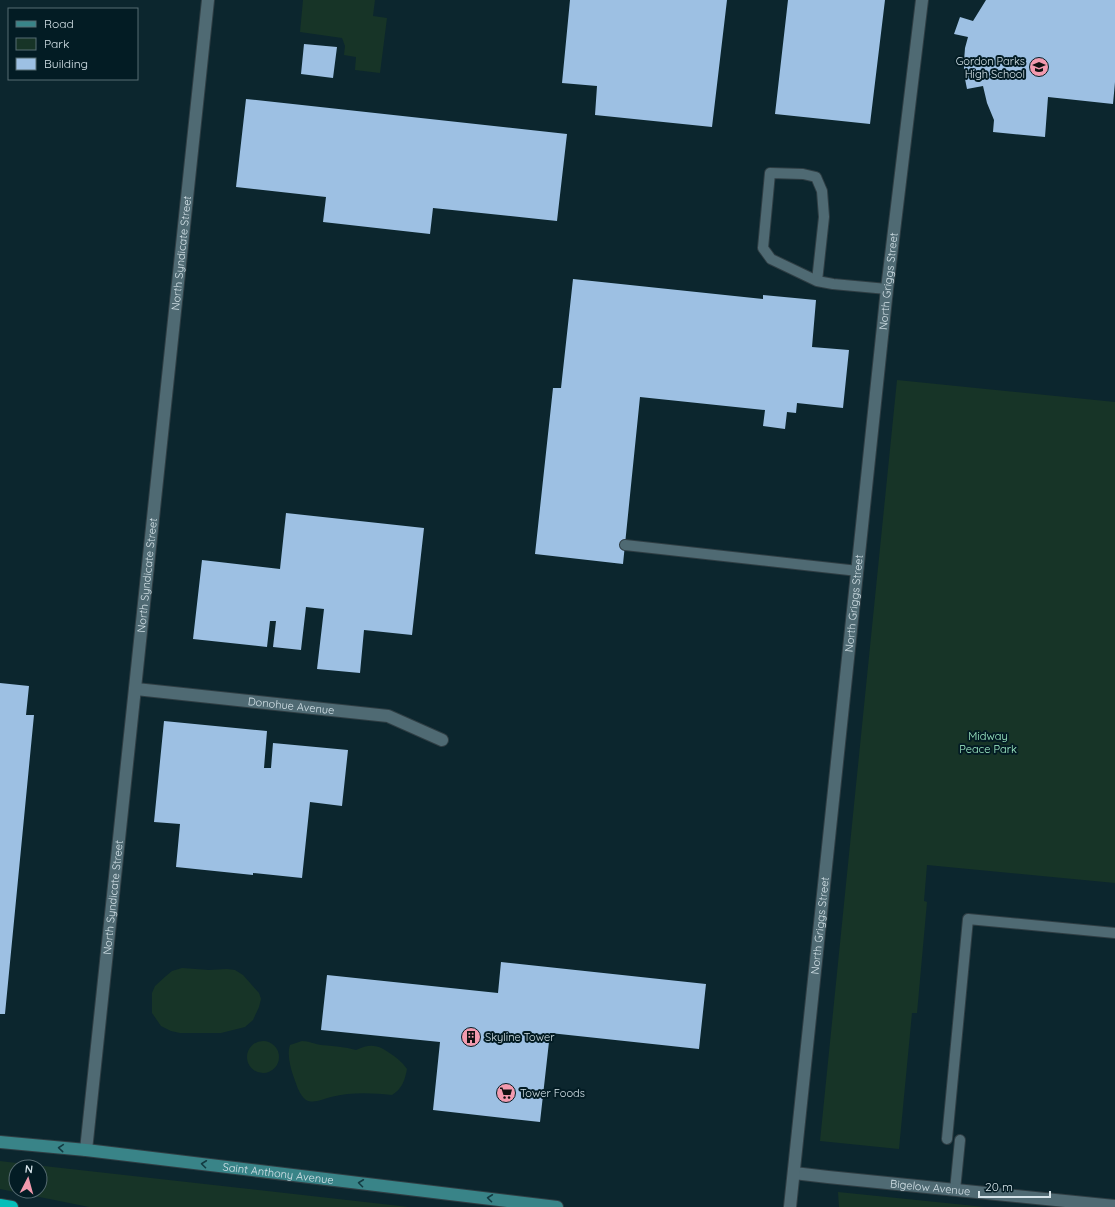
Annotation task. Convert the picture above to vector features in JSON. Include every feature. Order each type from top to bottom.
[{"type":"highway","points":[[0,1205],[12,1207]]},
{"type":"street","name":"North Syndicate Street","points":[[86,1150],[208,0]]},
{"type":"street","name":"North Griggs Street","points":[[790,1207],[887,289],[922,0]]},
{"type":"street","name":"Donohue Avenue","points":[[136,689],[388,716],[442,740]]},
{"type":"street","name":"Saint Anthony Avenue","points":[[0,1142],[86,1150],[557,1207]]},
{"type":"street","name":"Bigelow Avenue","points":[[794,1173],[1115,1206]]},
{"type":"lane","points":[[817,281],[824,217],[822,191],[816,177],[803,174],[770,173],[763,248],[771,260],[817,281],[887,289]]},
{"type":"lane","points":[[625,544],[858,571]]},
{"type":"lane","points":[[947,1139],[968,919],[1115,933]]},
{"type":"lane","points":[[955,1190],[960,1140]]},
{"type":"green space","points":[[303,0],[375,0],[373,16],[387,18],[380,73],[355,70],[356,57],[344,55],[345,46],[342,38],[300,32]]},
{"type":"green space","name":"Midway Peace Park","points":[[897,380],[1115,402],[1115,883],[927,865],[924,901],[927,902],[917,1013],[912,1013],[899,1149],[820,1141]]},
{"type":"green space","points":[[182,968],[209,970],[227,969],[235,970],[243,975],[259,993],[261,999],[253,1020],[245,1027],[221,1033],[180,1033],[171,1031],[161,1026],[152,1013],[152,993],[155,986],[172,971]]},
{"type":"green space","points":[[263,1041],[274,1046],[279,1057],[274,1068],[263,1073],[252,1068],[247,1057],[252,1046]]},
{"type":"green space","points":[[302,1041],[356,1050],[369,1046],[380,1047],[396,1058],[407,1069],[404,1080],[401,1087],[392,1095],[369,1093],[339,1095],[315,1101],[306,1100],[301,1095],[297,1085],[291,1068],[289,1056],[290,1045]]},
{"type":"green space","points":[[0,1161],[8,1162],[8,1191],[0,1189]]},
{"type":"green space","points":[[48,1166],[409,1207],[89,1207],[48,1199]]},
{"type":"green space","points":[[838,1192],[985,1207],[839,1207]]},
{"type":"building","points":[[570,0],[727,0],[712,127],[595,115],[597,86],[562,83]]},
{"type":"building","points":[[788,0],[885,0],[870,124],[775,114]]},
{"type":"building","name":"Gordon Parks High School","points":[[986,0],[1115,0],[1115,82],[1113,104],[1048,97],[1045,137],[993,132],[994,120],[987,103],[983,86],[967,89],[964,74],[964,61],[968,37],[954,34],[960,17],[973,21]]},
{"type":"building","points":[[304,44],[337,47],[333,78],[301,74]]},
{"type":"building","points":[[246,99],[567,134],[557,221],[433,208],[430,234],[323,222],[326,197],[236,187]]},
{"type":"building","points":[[573,279],[763,299],[763,295],[816,300],[812,347],[849,350],[843,408],[797,403],[796,413],[787,412],[785,429],[763,426],[765,410],[640,397],[623,564],[535,554],[553,388],[561,388]]},
{"type":"building","points":[[286,513],[424,528],[412,635],[364,630],[360,673],[317,669],[324,609],[306,607],[301,650],[273,647],[276,621],[270,621],[267,647],[193,639],[202,560],[280,569]]},
{"type":"building","points":[[0,683],[29,686],[26,715],[34,715],[5,1014],[0,1014]]},
{"type":"building","points":[[164,721],[267,731],[264,768],[271,768],[273,743],[348,750],[342,806],[310,802],[302,878],[253,873],[253,875],[176,867],[180,824],[154,822]]},
{"type":"building","name":"Skyline Tower","points":[[501,962],[706,984],[699,1049],[550,1033],[540,1122],[433,1110],[440,1042],[321,1030],[327,975],[498,993]]},
{"type":"place","name":"Gordon Parks High School","points":[[1039,67]]},
{"type":"place","name":"Skyline Tower","points":[[471,1037]]},
{"type":"place","name":"Tower Foods","points":[[506,1093]]}]
